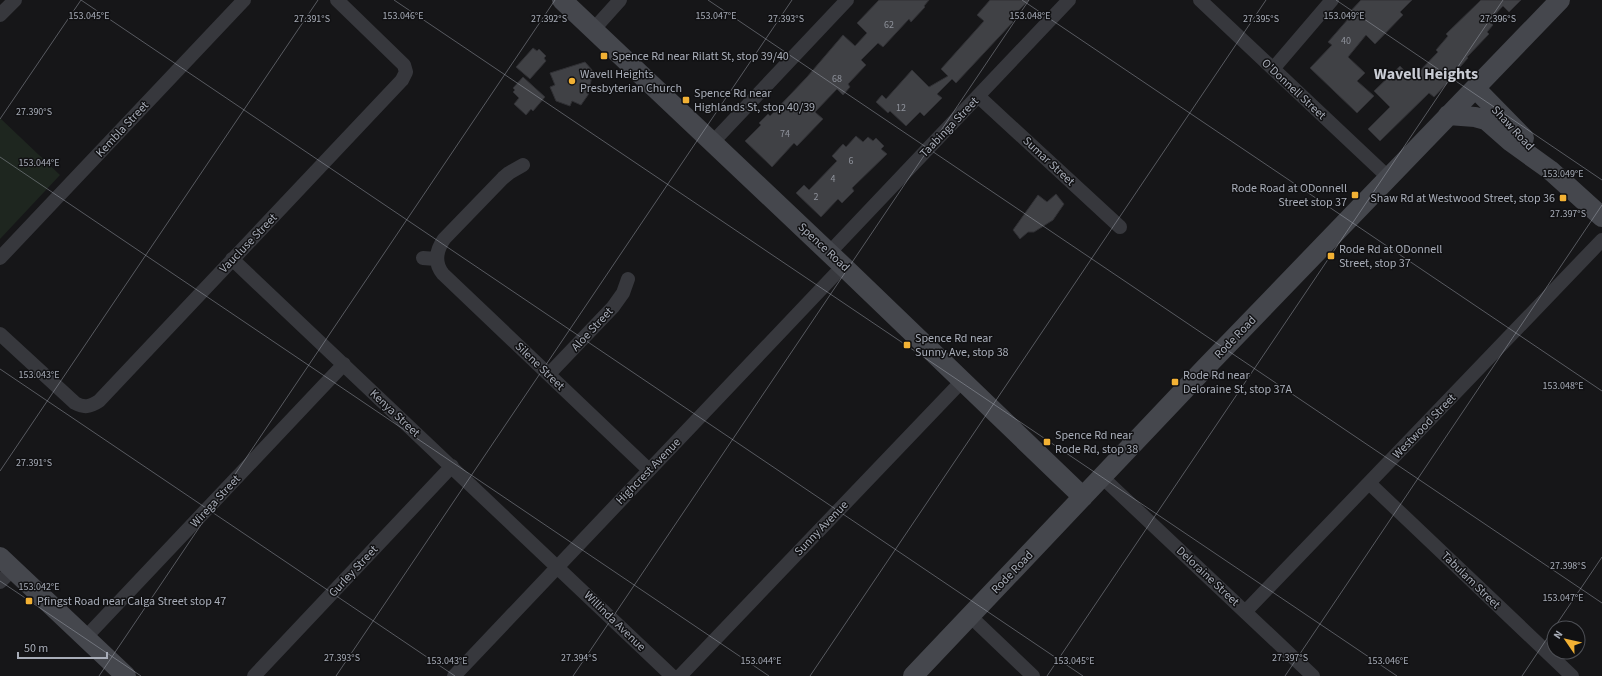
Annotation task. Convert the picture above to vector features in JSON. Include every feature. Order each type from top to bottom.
[{"type":"street","points":[[0,15],[14,0]]},
{"type":"street","name":"Kembla Street","points":[[0,258],[244,0]]},
{"type":"street","name":"Vaucluse Street","points":[[0,334],[71,400],[79,405],[90,406],[99,400],[398,86],[406,72],[404,65],[337,0]]},
{"type":"street","name":"Spence Road","points":[[562,0],[836,259],[1083,497]]},
{"type":"street","points":[[593,30],[620,0]]},
{"type":"street","points":[[712,143],[847,0]]},
{"type":"street","name":"Taabinga Street","points":[[836,259],[978,96],[1069,0]]},
{"type":"street","name":"O'Donnell Street","points":[[1200,0],[1389,178]]},
{"type":"street","points":[[1273,69],[1332,0]]},
{"type":"street","name":"Rode Road","points":[[913,676],[1560,0]]},
{"type":"street","name":"Shaw Road","points":[[1475,88],[1519,132],[1550,170]]},
{"type":"street","name":"Sumar Street","points":[[978,96],[1120,227]]},
{"type":"street","name":"Shaw Road","points":[[1448,116],[1475,117],[1486,120],[1511,142],[1550,170],[1602,217]]},
{"type":"street","name":"Silene Street","points":[[523,165],[503,178],[444,239],[429,259],[437,265],[443,274],[649,470]]},
{"type":"street","name":"Westwood Street","points":[[1245,612],[1602,240]]},
{"type":"street","name":"Kenya Street","points":[[232,259],[557,566]]},
{"type":"street","name":"Highcrest Avenue","points":[[454,676],[649,470],[836,259]]},
{"type":"street","name":"Aloe Street","points":[[549,374],[613,307],[623,293],[628,279]]},
{"type":"street","name":"Wirega Street","points":[[86,637],[344,364]]},
{"type":"street","name":"Sunny Avenue","points":[[680,676],[962,380]]},
{"type":"street","name":"Gurley Street","points":[[254,676],[452,466]]},
{"type":"street","name":"Deloraine Street","points":[[1102,477],[1313,676]]},
{"type":"street","name":"Tabulam Street","points":[[1369,483],[1572,676]]},
{"type":"street","name":"Willinda Avenue","points":[[557,566],[672,676]]},
{"type":"street","points":[[4,569],[86,637],[126,676]]},
{"type":"street","points":[[970,616],[1033,676]]},
{"type":"shaded area","points":[[0,118],[60,175],[0,239]]},
{"type":"building","points":[[879,0],[929,0],[924,6],[925,7],[911,22],[909,19],[883,47],[878,43],[861,60],[866,65],[848,84],[850,87],[843,95],[837,89],[815,112],[823,119],[797,146],[794,143],[772,167],[745,141],[761,125],[759,123],[768,114],[770,116],[807,77],[843,35],[855,46],[867,33],[857,23]]},
{"type":"building","points":[[990,0],[1029,0],[1010,19],[1013,22],[956,83],[952,79],[937,94],[942,98],[924,116],[920,112],[906,126],[890,111],[888,113],[876,102],[882,95],[886,99],[912,70],[929,87],[948,76],[941,69],[984,21],[977,15]]},
{"type":"building","points":[[1361,0],[1412,0],[1400,12],[1403,15],[1375,44],[1366,35],[1348,57],[1365,73],[1357,81],[1374,96],[1357,113],[1310,68],[1332,45],[1328,42],[1349,18],[1346,16]]},
{"type":"building","points":[[1481,0],[1521,0],[1509,12],[1503,6],[1489,21],[1493,25],[1487,32],[1489,34],[1467,57],[1468,58],[1451,77],[1452,78],[1434,97],[1429,93],[1380,141],[1368,129],[1390,107],[1374,91],[1400,66],[1412,79],[1438,52],[1436,50],[1448,36],[1446,34]]},
{"type":"building","points":[[533,48],[537,51],[539,49],[546,56],[544,58],[546,61],[530,79],[516,67]]},
{"type":"building","name":"Wavell Heights Presbyterian Church","points":[[585,62],[593,71],[588,95],[581,105],[572,101],[570,106],[556,101],[550,87],[555,85],[550,73]]},
{"type":"building","points":[[523,77],[545,97],[533,111],[531,109],[526,115],[514,104],[519,98],[513,92],[515,90],[513,88]]},
{"type":"building","points":[[856,136],[863,142],[868,137],[873,141],[876,138],[884,146],[881,149],[887,154],[852,188],[854,191],[842,203],[838,199],[821,217],[796,193],[804,185],[809,190],[837,161],[832,156],[843,144],[846,147]]},
{"type":"building","points":[[1056,194],[1064,204],[1053,220],[1034,232],[1028,232],[1020,239],[1013,230],[1038,195],[1047,202]]},
{"type":"place","name":"Spence Rd near Rilatt St, stop 39/40","points":[[604,56]]},
{"type":"place","name":"Wavell Heights Presbyterian Church","points":[[572,81]]},
{"type":"place","name":"Spence Rd near Highlands St, stop 40/39","points":[[686,100]]},
{"type":"place","name":"Rode Road at ODonnell Street stop 37","points":[[1355,195]]},
{"type":"place","name":"Shaw Rd at Westwood Street, stop 36","points":[[1563,198]]},
{"type":"place","name":"Rode Rd at ODonnell Street, stop 37","points":[[1331,256]]},
{"type":"place","name":"Spence Rd near Sunny Ave, stop 38","points":[[907,345]]},
{"type":"place","name":"Rode Rd near Deloraine St, stop 37A","points":[[1175,382]]},
{"type":"place","name":"Spence Rd near Rode Rd, stop 38","points":[[1047,442]]},
{"type":"place","name":"Pfingst Road near Calga Street stop 47","points":[[29,601]]},
{"type":"district","name":"Wavell Heights","points":[[1426,73]]}]
